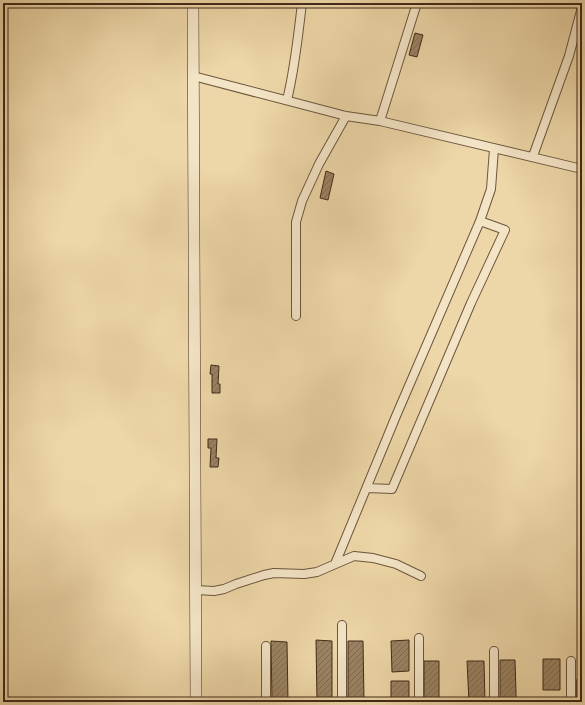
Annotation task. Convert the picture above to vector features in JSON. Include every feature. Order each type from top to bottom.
[{"type":"main road","points":[[193,3],[196,702]]},
{"type":"street","points":[[287,100],[295,59],[302,3]]},
{"type":"street","points":[[380,121],[416,3]]},
{"type":"street","points":[[533,156],[569,56],[582,7]]},
{"type":"street","points":[[193,76],[346,116],[380,121],[494,149],[533,156],[582,169]]},
{"type":"street","points":[[296,316],[296,222],[302,200],[319,164],[346,116]]},
{"type":"street","points":[[335,564],[396,416],[480,220],[491,188],[494,149]]},
{"type":"street","points":[[367,488],[392,489],[471,303],[505,230],[480,220]]},
{"type":"street","points":[[196,590],[214,591],[224,589],[274,573],[304,574],[317,572],[354,556],[373,558],[396,564],[421,576]]},
{"type":"street","points":[[342,625],[342,702]]},
{"type":"street","points":[[418,638],[419,702]]},
{"type":"street","points":[[266,646],[266,702]]},
{"type":"street","points":[[494,651],[494,702]]},
{"type":"street","points":[[571,661],[571,702]]},
{"type":"building","points":[[415,33],[423,35],[417,57],[409,55]]},
{"type":"building","points":[[326,171],[334,174],[328,200],[320,198]]},
{"type":"building","points":[[211,365],[219,366],[218,384],[220,384],[220,393],[212,393],[212,374],[210,374]]},
{"type":"building","points":[[208,439],[217,439],[216,458],[219,458],[218,467],[210,467],[211,448],[208,448]]},
{"type":"building","points":[[316,640],[332,641],[332,702],[317,702]]},
{"type":"building","points":[[409,640],[409,671],[392,672],[391,641]]},
{"type":"building","points":[[271,641],[287,642],[288,702],[272,702]]},
{"type":"building","points":[[348,641],[363,641],[364,702],[348,702]]},
{"type":"building","points":[[543,659],[560,659],[560,690],[543,690]]},
{"type":"building","points":[[500,660],[515,660],[516,702],[500,702]]},
{"type":"building","points":[[424,661],[439,661],[439,702],[424,702]]},
{"type":"building","points":[[467,661],[484,661],[485,702],[469,702]]},
{"type":"building","points":[[576,680],[582,680],[582,702],[576,702]]},
{"type":"building","points":[[391,681],[409,681],[409,702],[391,702]]}]
